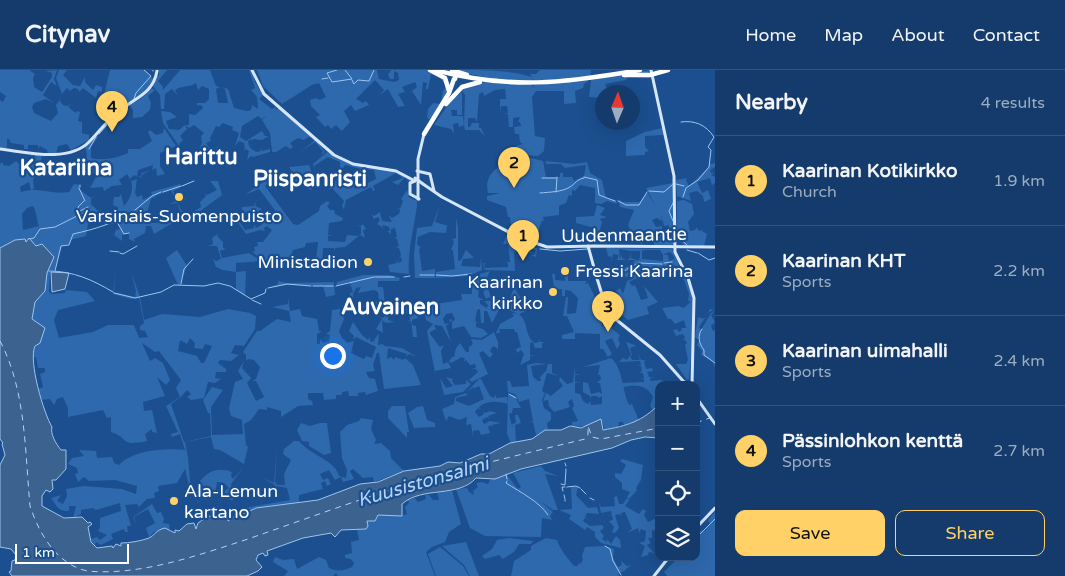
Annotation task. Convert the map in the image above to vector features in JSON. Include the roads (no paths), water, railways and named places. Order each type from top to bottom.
[{"type":"highway","points":[[430,70],[443,76],[448,81],[447,97]]},
{"type":"highway","points":[[436,70],[491,81]]},
{"type":"highway","points":[[443,70],[510,81],[546,82],[578,79],[631,70]]},
{"type":"highway","points":[[452,70],[471,76]]},
{"type":"highway","points":[[442,109],[455,79],[456,70]]},
{"type":"highway","points":[[425,134],[453,95],[464,86],[475,82],[551,83],[640,70]]},
{"type":"highway","points":[[607,76],[668,70]]},
{"type":"highway","points":[[425,134],[447,97],[455,79]]},
{"type":"main road","name":"Uudenmaantie","points":[[254,70],[261,89],[337,157],[350,163],[390,169],[415,179]]},
{"type":"main road","points":[[0,149],[52,155],[78,148],[91,140],[121,109],[148,91],[157,71]]},
{"type":"main road","points":[[651,73],[673,171],[674,248],[676,256],[690,283],[695,310],[692,381]]},
{"type":"main road","name":"Uudenmaantie","points":[[279,105],[339,156],[357,162],[394,168],[415,179],[462,210],[529,244],[559,250],[589,247]]},
{"type":"main road","points":[[417,198],[420,151],[425,134]]},
{"type":"main road","points":[[419,172],[428,173],[430,178],[429,185],[423,185]]},
{"type":"main road","points":[[419,172],[431,175],[432,189],[436,193]]},
{"type":"main road","points":[[407,175],[409,180],[408,194],[417,198]]},
{"type":"main road","points":[[415,179],[410,182],[409,190],[410,195],[417,198]]},
{"type":"main road","name":"Uudenmaantie","points":[[423,185],[533,244],[560,248],[715,247]]},
{"type":"main road","points":[[589,247],[606,306],[615,319],[660,355],[683,381]]},
{"type":"main road","points":[[700,404],[714,423]]},
{"type":"main road","points":[[700,524],[715,508]]},
{"type":"main road","points":[[654,576],[666,561]]},
{"type":"water","name":"Kuusistonsalmi","points":[[29,238],[36,246],[42,244],[54,257],[47,273],[45,291],[35,302],[32,319],[45,328],[40,343],[35,346],[33,353],[35,375],[55,442],[61,450],[66,450],[66,469],[56,480],[52,480],[53,489],[50,492],[46,490],[42,496],[42,506],[64,518],[82,517],[88,523],[90,522],[92,524],[88,527],[91,542],[97,548],[112,546],[113,548],[116,544],[121,546],[121,543],[146,539],[165,528],[175,533],[175,530],[179,531],[187,524],[194,523],[196,529],[198,523],[208,516],[217,517],[219,514],[229,521],[229,517],[237,517],[256,508],[318,500],[360,484],[378,482],[404,471],[440,466],[448,462],[460,463],[481,454],[489,454],[510,443],[532,439],[545,430],[561,430],[570,426],[581,428],[601,419],[603,430],[620,427],[641,419],[655,408],[655,438],[645,437],[631,440],[612,448],[521,469],[495,479],[476,478],[460,488],[420,495],[402,504],[402,516],[378,515],[375,521],[367,521],[368,526],[366,529],[341,530],[335,537],[331,533],[303,538],[267,551],[268,555],[265,556],[263,553],[258,555],[256,560],[262,567],[247,576],[12,576],[9,572],[16,555],[11,549],[0,547],[0,465],[5,455],[3,443],[0,439],[0,248],[15,240],[25,239],[26,242]]},
{"type":"water","points":[[51,272],[69,273],[65,289],[52,292]]},
{"type":"waterway","points":[[134,99],[136,93],[151,76],[144,70]]},
{"type":"waterway","points":[[337,70],[327,73],[332,82],[352,79],[345,70]]},
{"type":"waterway","points":[[352,80],[354,84],[358,80],[369,81],[374,70]]},
{"type":"waterway","points":[[322,79],[328,78]]},
{"type":"waterway","points":[[681,122],[700,124],[714,137],[708,147],[711,150],[709,167],[698,180],[686,188],[683,197]]},
{"type":"waterway","points":[[99,134],[107,125]]},
{"type":"waterway","points":[[89,149],[96,137]]},
{"type":"waterway","points":[[556,192],[557,177]]},
{"type":"waterway","points":[[584,177],[597,180],[599,195],[615,201]]},
{"type":"waterway","points":[[542,178],[556,178]]},
{"type":"waterway","points":[[540,193],[563,190],[584,178]]},
{"type":"waterway","points":[[182,186],[194,181]]},
{"type":"waterway","points":[[676,184],[684,186]]},
{"type":"waterway","points":[[649,191],[664,192],[672,185]]},
{"type":"waterway","points":[[163,192],[181,186]]},
{"type":"waterway","points":[[79,188],[85,201]]},
{"type":"waterway","points":[[135,210],[152,196],[161,192]]},
{"type":"waterway","points":[[618,201],[626,205],[639,205],[647,192]]},
{"type":"waterway","points":[[30,239],[34,238],[40,229],[55,227],[79,215],[78,207],[84,201]]},
{"type":"waterway","points":[[673,203],[669,211],[673,221]]},
{"type":"waterway","points":[[80,211],[88,207]]},
{"type":"waterway","points":[[80,215],[89,211],[95,214]]},
{"type":"waterway","points":[[55,271],[61,246],[69,245],[73,234],[105,225],[134,211]]},
{"type":"waterway","points":[[117,222],[124,234],[129,233]]},
{"type":"waterway","points":[[678,233],[679,238],[687,245]]},
{"type":"waterway","points":[[120,253],[123,254],[137,246]]},
{"type":"waterway","points":[[540,249],[560,251],[587,249]]},
{"type":"waterway","points":[[687,250],[697,253]]},
{"type":"waterway","points":[[110,251],[119,252]]},
{"type":"waterway","points":[[698,253],[709,260],[715,258]]},
{"type":"waterway","points":[[181,284],[184,269],[193,259]]},
{"type":"waterway","points":[[664,263],[672,262]]},
{"type":"waterway","points":[[627,269],[639,263],[662,264]]},
{"type":"waterway","points":[[621,271],[626,270]]},
{"type":"waterway","points":[[49,271],[58,271],[82,277],[113,292]]},
{"type":"waterway","points":[[436,275],[471,274]]},
{"type":"waterway","points":[[420,275],[434,275]]},
{"type":"waterway","points":[[404,277],[410,276]]},
{"type":"waterway","points":[[336,286],[374,277]]},
{"type":"waterway","points":[[375,277],[394,277]]},
{"type":"waterway","points":[[114,293],[135,298],[161,292],[174,285],[204,286],[218,283],[230,286],[251,299],[265,293],[266,289]]},
{"type":"waterway","points":[[268,288],[287,284],[311,286]]},
{"type":"waterway","points":[[313,286],[324,286]]},
{"type":"waterway","points":[[325,286],[333,286]]},
{"type":"waterway","points":[[252,300],[261,304]]},
{"type":"waterway","points":[[702,329],[699,340],[704,350],[704,355],[715,363]]},
{"type":"waterway","points":[[509,394],[516,398]]},
{"type":"waterway","points":[[561,484],[565,485],[566,469]]},
{"type":"waterway","points":[[506,474],[507,479]]},
{"type":"waterway","points":[[507,481],[506,483],[535,502],[548,515]]},
{"type":"waterway","points":[[567,487],[576,486],[580,488]]},
{"type":"waterway","points":[[563,491],[562,487],[565,487]]},
{"type":"waterway","points":[[581,489],[586,494]]},
{"type":"waterway","points":[[564,495],[565,499]]},
{"type":"waterway","points":[[590,498],[594,500]]},
{"type":"waterway","points":[[700,534],[715,519]]},
{"type":"waterway","points":[[605,546],[610,549],[613,561],[621,575]]},
{"type":"place","name":"Pässinlohkon kenttä","points":[[112,132]]},
{"type":"place","name":"Kaarinan KHT","points":[[514,188]]},
{"type":"place","name":"Varsinais-Suomenpuisto","points":[[179,197]]},
{"type":"place","name":"Kaarinan Kotikirkko","points":[[523,261]]},
{"type":"place","name":"Ministadion","points":[[368,262]]},
{"type":"place","name":"Fressi Kaarina","points":[[565,271]]},
{"type":"place","name":"Kaarinan kirkko","points":[[553,292]]},
{"type":"place","name":"Kaarinan uimahalli","points":[[608,332]]},
{"type":"place","name":"Ala-Lemun kartano","points":[[174,501]]},
{"type":"district","name":"Harittu","points":[[201,157]]},
{"type":"district","name":"Katariina","points":[[66,168]]},
{"type":"district","name":"Piispanristi","points":[[310,179]]},
{"type":"district","name":"Auvainen","points":[[390,307]]}]
